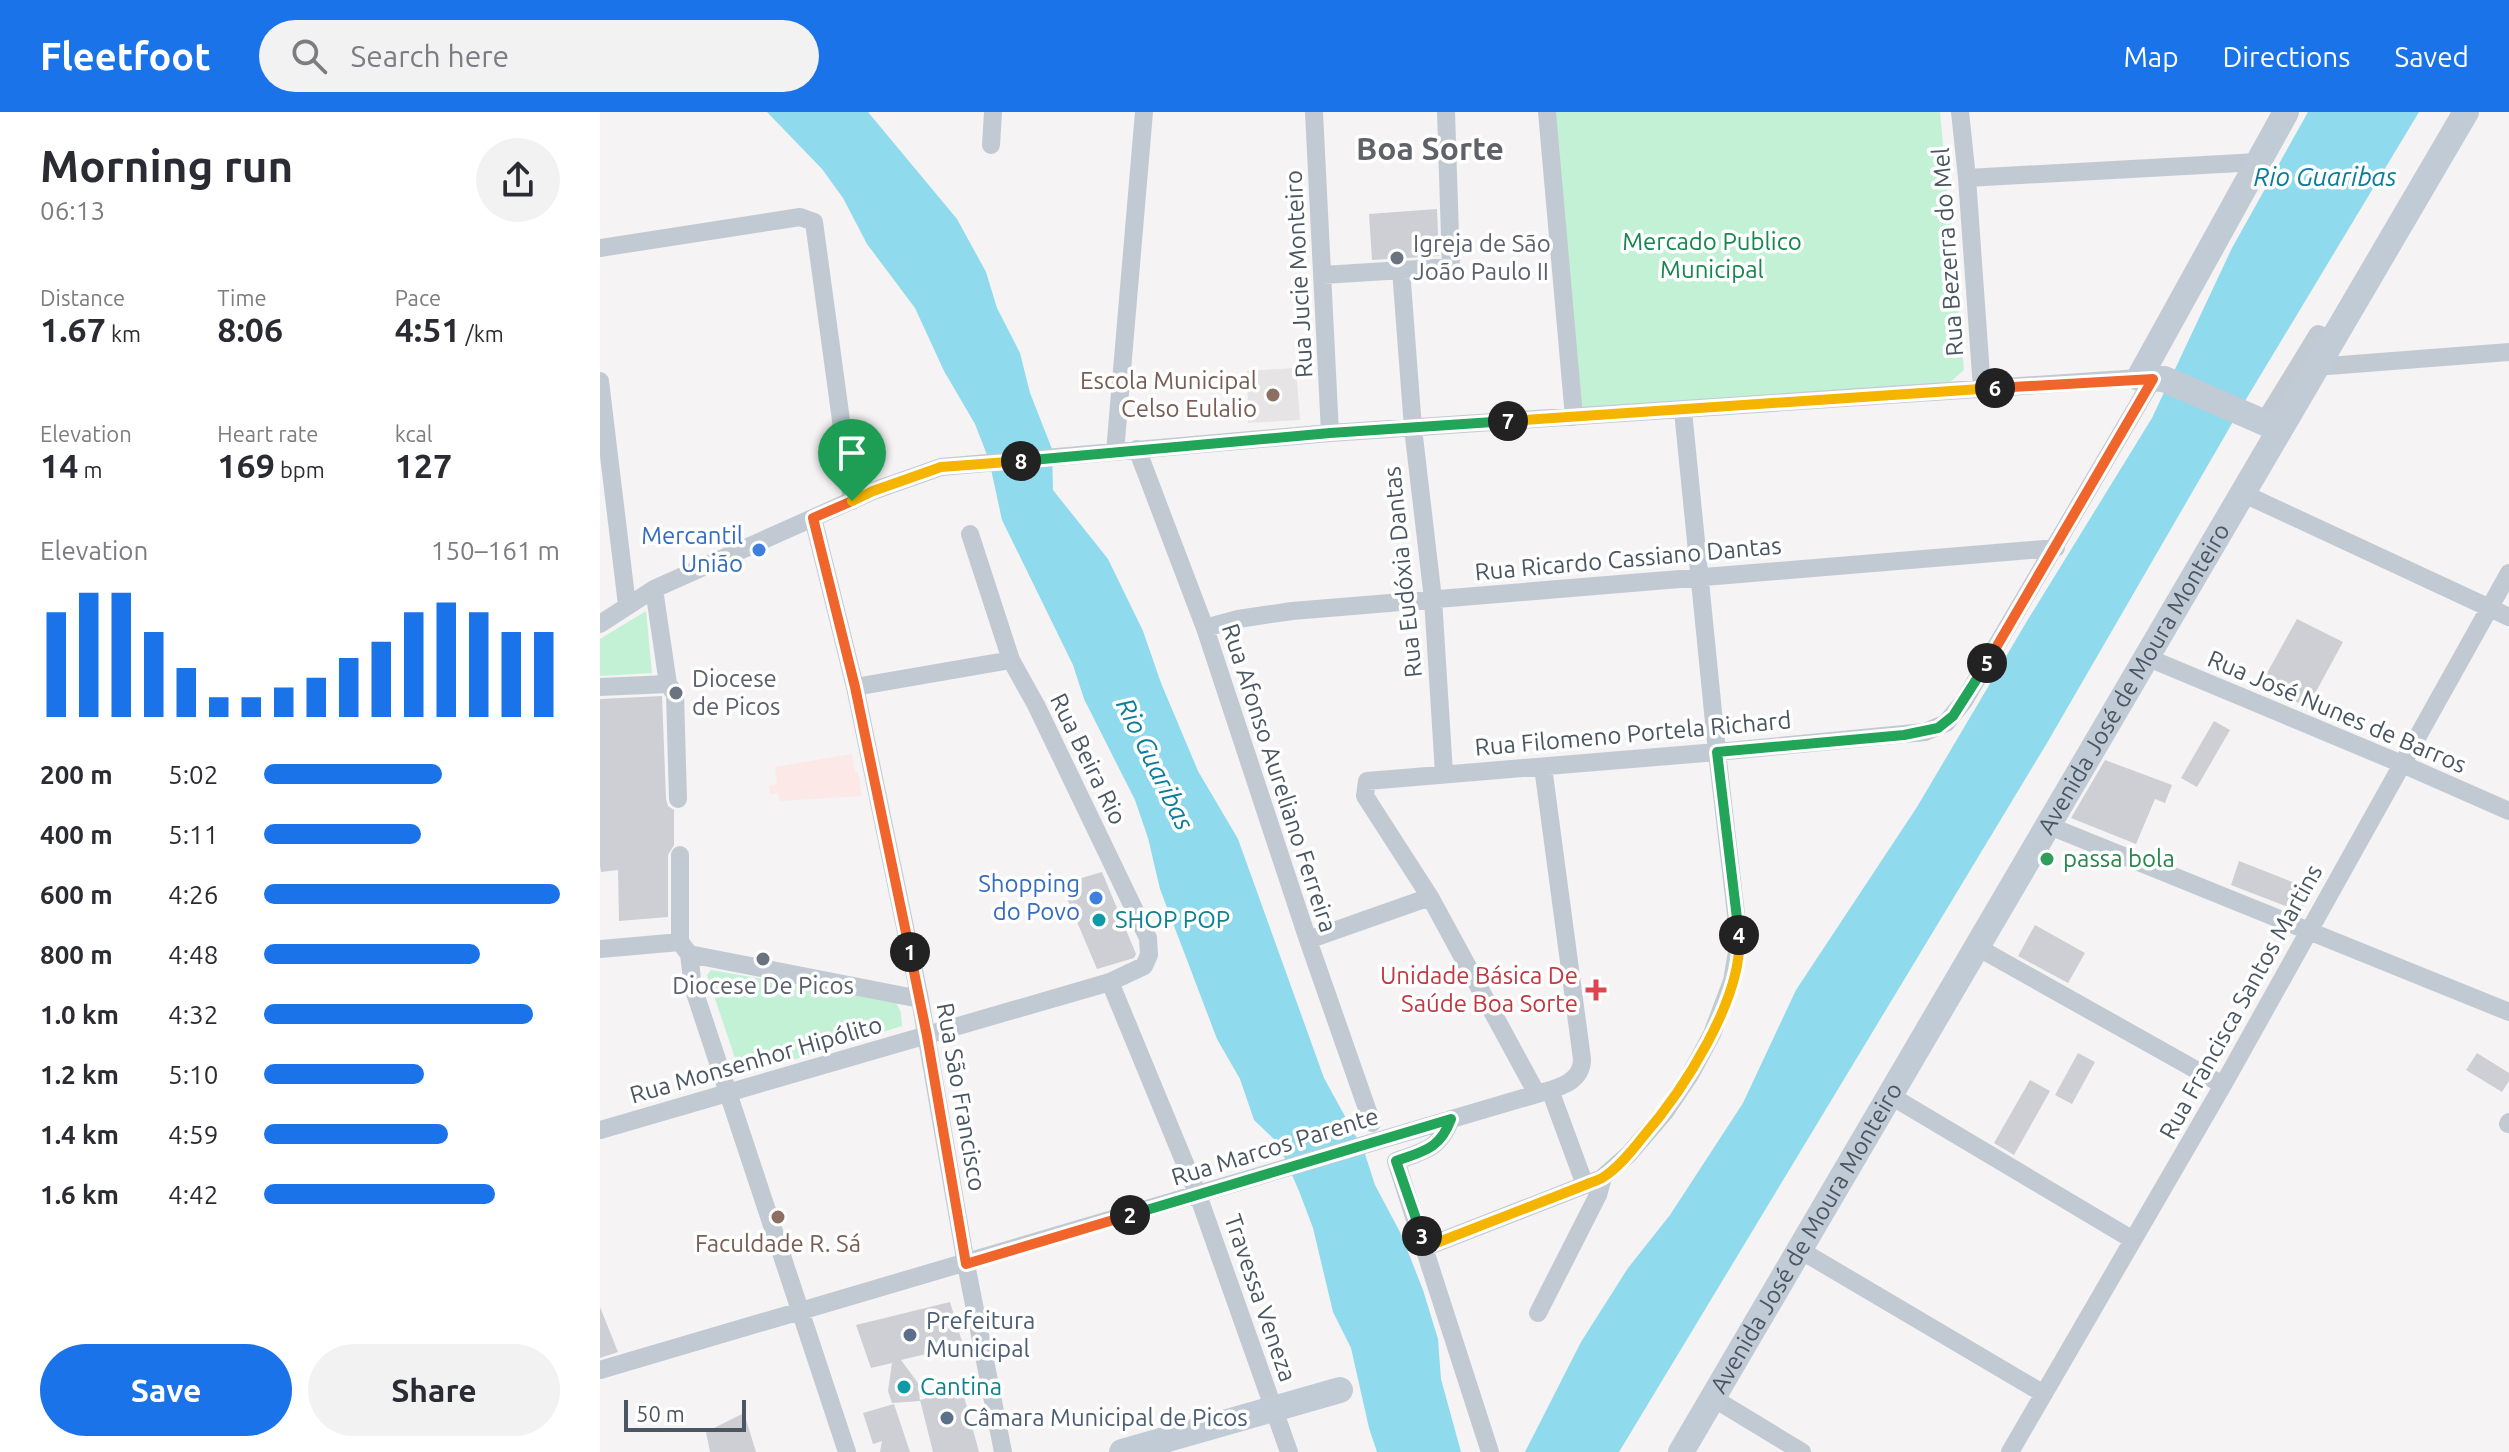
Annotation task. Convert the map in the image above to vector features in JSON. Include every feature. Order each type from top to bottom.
[{"type":"main road","points":[[2262,421],[2152,379],[2258,162],[2286,112]]},
{"type":"main road","name":"Avenida José de Moura Monteiro","points":[[1664,1452],[2262,421],[2332,340],[2466,112]]},
{"type":"main road","name":"Avenida José de Moura Monteiro","points":[[1681,1452],[2242,493],[2262,421]]},
{"type":"main road","points":[[1122,1452],[1340,1390]]},
{"type":"street","points":[[991,145],[993,112]]},
{"type":"street","points":[[1115,452],[1144,112]]},
{"type":"street","name":"Rua Jucie Monteiro","points":[[1314,112],[1330,433]]},
{"type":"street","points":[[1323,275],[1451,267],[1446,112]]},
{"type":"street","points":[[1547,112],[1574,417]]},
{"type":"street","name":"Rua Bezerra do Mel","points":[[1960,112],[1982,389]]},
{"type":"street","points":[[1967,178],[2258,162]]},
{"type":"street","points":[[600,248],[800,217],[814,222],[852,501]]},
{"type":"street","name":"Rua Eudóxia Dantas","points":[[1401,270],[1413,428],[1433,599],[1444,773]]},
{"type":"street","points":[[2305,370],[2509,352]]},
{"type":"street","points":[[600,624],[654,589],[873,491],[941,467],[1330,433],[2152,379]]},
{"type":"street","name":"Rua Filomeno Portela Richard","points":[[1430,897],[1365,796],[1367,781],[1904,735],[1938,728],[1953,716],[2056,548],[2152,379]]},
{"type":"street","points":[[600,381],[627,605]]},
{"type":"street","points":[[1426,1247],[1594,1181],[1629,1154],[1665,1112],[1690,1075],[1712,1034],[1732,981],[1739,940],[1683,411]]},
{"type":"street","name":"Rua Afonso Aureliano Ferreira","points":[[1137,449],[1205,628],[1372,1123]]},
{"type":"street","points":[[2242,493],[2509,617]]},
{"type":"street","name":"Rua São Francisco","points":[[813,518],[855,687],[920,999],[966,1264],[1003,1452]]},
{"type":"street","name":"Rua Beira Rio","points":[[970,534],[1011,660],[1036,705],[1148,938],[1149,955],[1144,966],[1110,982]]},
{"type":"street","name":"Rua Ricardo Cassiano Dantas","points":[[1205,628],[1264,614],[2056,548]]},
{"type":"street","name":"Rua Francisca Santos Martins","points":[[2010,1452],[2223,1085],[2509,573]]},
{"type":"street","points":[[654,589],[668,684],[675,694],[678,799]]},
{"type":"street","name":"Rua José Nunes de Barros","points":[[2146,657],[2509,811]]},
{"type":"street","points":[[855,687],[1011,660]]},
{"type":"street","points":[[600,687],[668,684]]},
{"type":"street","name":"Rua Marcos Parente","points":[[600,1370],[1544,1092],[1577,1077],[1582,1059],[1543,767]]},
{"type":"street","points":[[2047,825],[2509,1012]]},
{"type":"street","points":[[680,855],[684,948],[693,987],[847,1452]]},
{"type":"street","points":[[1308,940],[1430,897],[1544,1092],[1594,1181],[1598,1195],[1538,1313]]},
{"type":"street","points":[[1977,947],[2223,1085]]},
{"type":"street","points":[[600,949],[684,948],[920,999]]},
{"type":"street","name":"Rua Monsenhor Hipólito","points":[[600,1130],[1110,982]]},
{"type":"street","name":"Travessa Veneza","points":[[1110,982],[1198,1195],[1289,1452]]},
{"type":"street","points":[[1891,1096],[2133,1240]]},
{"type":"street","points":[[1451,1119],[1445,1134],[1433,1147],[1396,1161],[1490,1452]]},
{"type":"street","points":[[1800,1250],[2044,1394]]},
{"type":"street","points":[[1713,1398],[1802,1452]]},
{"type":"shaded area","name":"Escola Municipal Celso Eulalio","points":[[1296,368],[1300,420],[1248,423],[1247,371]]},
{"type":"shaded area","points":[[852,754],[862,796],[780,801],[778,793],[770,794],[769,786],[777,784],[775,767]]},
{"type":"green space","name":"Mercado Publico Municipal","points":[[1554,112],[1940,112],[1964,370],[1950,382],[1581,409]]},
{"type":"green space","points":[[646,611],[652,673],[600,676],[600,639]]},
{"type":"green space","points":[[711,970],[896,1002],[902,1026],[741,1076],[707,975]]},
{"type":"water","name":"Rio Guaribas","points":[[767,112],[868,112],[957,219],[986,272],[997,308],[1020,353],[1030,393],[1052,449],[1053,490],[1108,559],[1143,631],[1198,771],[1238,839],[1324,1078],[1364,1151],[1375,1185],[1401,1234],[1438,1339],[1441,1379],[1461,1452],[1377,1452],[1351,1348],[1333,1312],[1313,1228],[1299,1191],[1278,1143],[1254,1120],[1240,1079],[1217,1039],[1160,889],[1135,800],[1084,699],[1073,665],[1002,520],[989,460],[975,424],[944,371],[915,308],[867,244],[843,198],[822,169]]},
{"type":"water","name":"Rio Guaribas","points":[[2308,112],[2419,112],[2245,401],[2047,743],[1619,1452],[1525,1452],[1581,1342],[1628,1268],[1670,1215],[1743,1103],[1796,990],[1917,807],[2152,418],[2232,248]]},
{"type":"building","points":[[1437,209],[1439,256],[1372,260],[1369,214]]},
{"type":"building","points":[[2297,619],[2343,642],[2307,708],[2262,682]]},
{"type":"building","points":[[662,696],[666,799],[668,806],[674,810],[674,845],[668,855],[668,917],[619,921],[618,870],[601,872],[600,865],[600,699]]},
{"type":"building","points":[[2214,721],[2230,730],[2197,787],[2181,778]]},
{"type":"building","points":[[2105,760],[2172,785],[2165,803],[2155,799],[2136,844],[2071,818]]},
{"type":"building","points":[[2239,861],[2310,889],[2301,912],[2231,885]]},
{"type":"building","name":"SHOP POP","points":[[1102,872],[1136,954],[1134,958],[1097,969],[1061,884]]},
{"type":"building","points":[[2035,925],[2085,953],[2068,983],[2018,956]]},
{"type":"building","points":[[2078,1053],[2095,1062],[2072,1104],[2055,1095]]},
{"type":"building","points":[[2477,1053],[2509,1073],[2509,1081],[2502,1092],[2466,1070]]},
{"type":"building","points":[[2030,1080],[2050,1091],[2014,1155],[1994,1143]]},
{"type":"building","name":"Prefeitura Municipal","points":[[950,1302],[963,1345],[901,1360],[918,1383],[920,1401],[892,1403],[888,1391],[892,1363],[871,1368],[856,1325]]},
{"type":"building","points":[[600,1307],[618,1352],[600,1358]]},
{"type":"building","name":"Câmara Municipal de Picos","points":[[962,1389],[979,1452],[933,1452],[920,1400]]},
{"type":"building","points":[[894,1404],[910,1452],[880,1452],[882,1441],[873,1444],[863,1413]]},
{"type":"building","points":[[744,1413],[756,1452],[710,1452],[706,1432]]},
{"type":"place","name":"Igreja de São João Paulo II","points":[[1397,258]]},
{"type":"place","name":"Escola Municipal Celso Eulalio","points":[[1273,395]]},
{"type":"place","name":"Mercantil União","points":[[759,550]]},
{"type":"place","name":"Diocese de Picos","points":[[676,693]]},
{"type":"place","name":"passa bola","points":[[2047,859]]},
{"type":"place","name":"Shopping do Povo","points":[[1096,898]]},
{"type":"place","name":"SHOP POP","points":[[1099,920]]},
{"type":"place","name":"Diocese De Picos","points":[[763,959]]},
{"type":"place","name":"Unidade Básica De Saúde Boa Sorte","points":[[1596,990]]},
{"type":"place","name":"Faculdade R. Sá","points":[[778,1217]]},
{"type":"place","name":"Prefeitura Municipal","points":[[910,1335]]},
{"type":"place","name":"Cantina","points":[[904,1387]]},
{"type":"place","name":"Câmara Municipal de Picos","points":[[947,1418]]},
{"type":"district","name":"Boa Sorte","points":[[1430,149]]},
{"type":"route","points":[[2153,379],[1964,701],[1946,723],[1925,732],[1904,735],[1717,752],[1739,940],[1732,981],[1712,1034],[1665,1112],[1629,1154],[1603,1177],[1426,1247],[1396,1161],[1433,1147],[1445,1134],[1451,1119],[966,1264],[920,999],[855,687],[813,518],[852,501],[941,467],[1330,433],[2153,379]]}]
